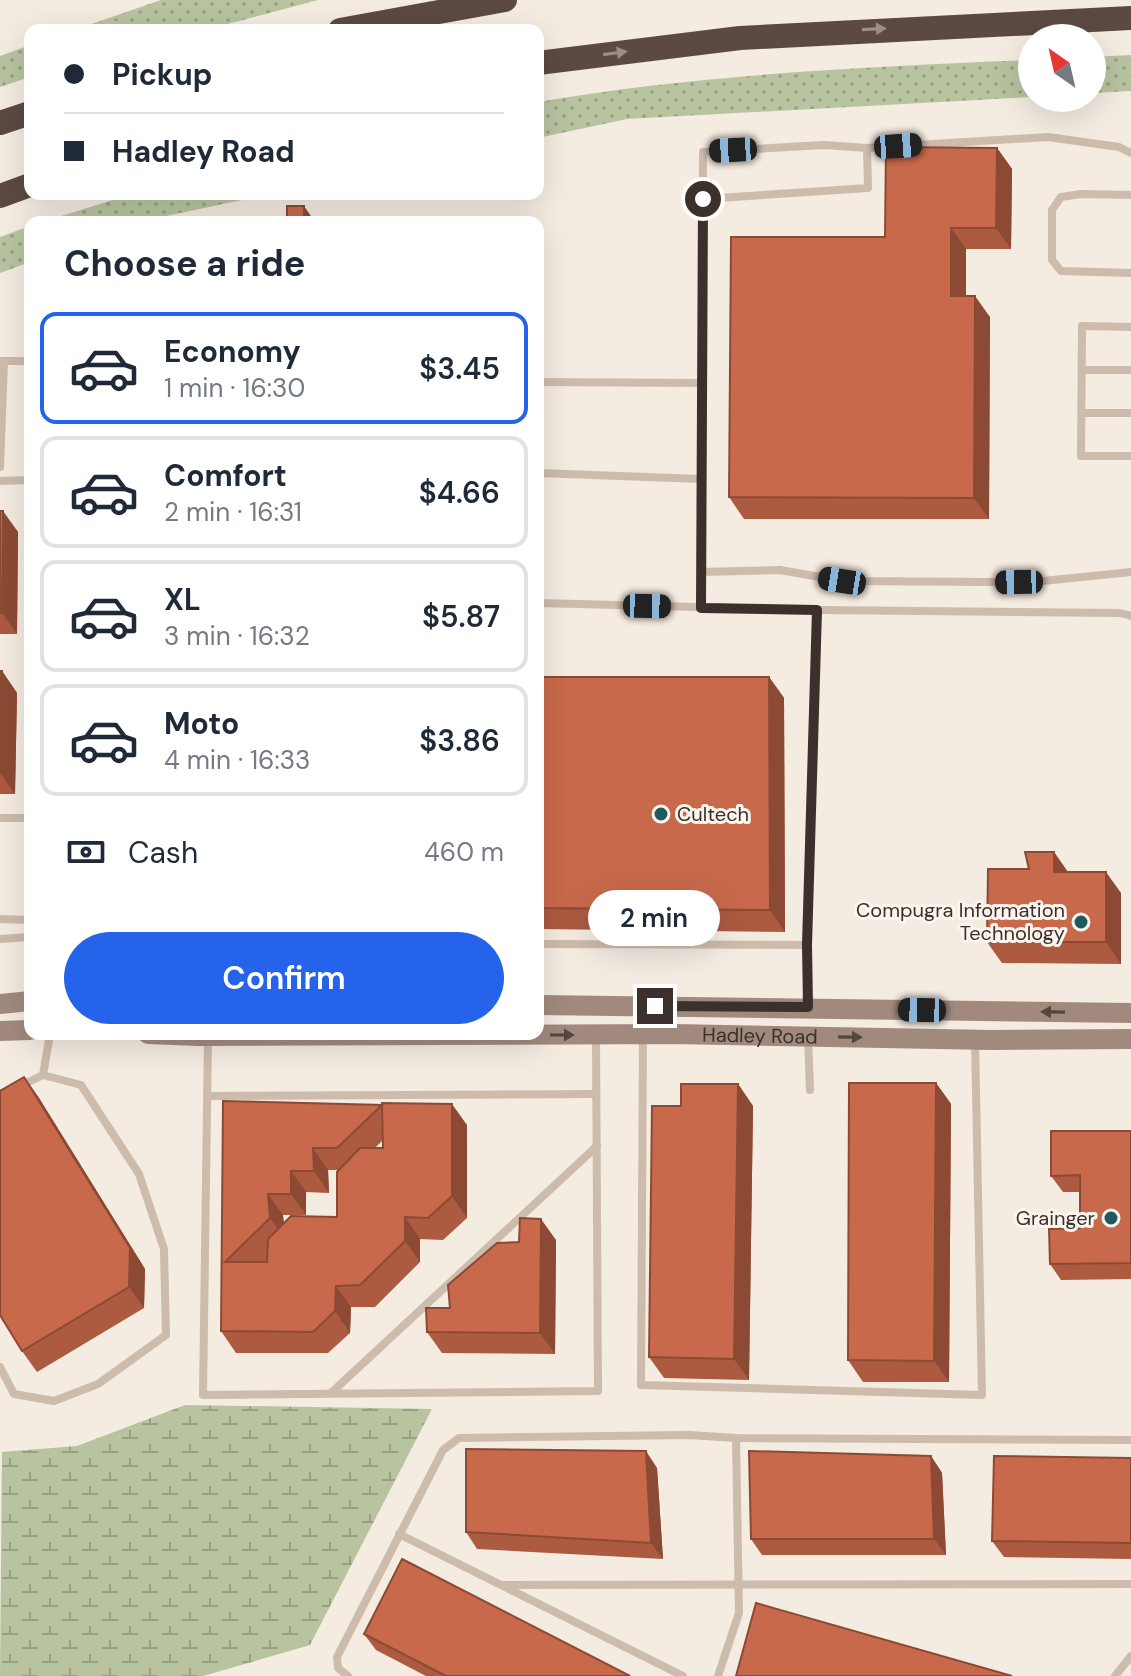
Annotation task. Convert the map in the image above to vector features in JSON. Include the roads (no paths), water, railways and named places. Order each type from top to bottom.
[{"type":"highway","points":[[373,24],[505,0]]},
{"type":"highway","points":[[544,62],[754,37],[1131,18]]},
{"type":"highway","points":[[0,123],[24,115]]},
{"type":"highway","points":[[0,196],[24,187]]},
{"type":"main road","points":[[0,1004],[24,1002]]},
{"type":"main road","name":"Hadley Road","points":[[544,1005],[1131,1013]]},
{"type":"main road","points":[[0,1031],[24,1030]]},
{"type":"main road","name":"Hadley Road","points":[[544,1035],[1131,1039]]},
{"type":"lane","points":[[701,608],[703,152],[824,145],[867,148],[1048,137],[1119,147],[1131,153]]},
{"type":"lane","points":[[703,199],[868,188],[867,148]]},
{"type":"lane","points":[[1131,195],[1081,194],[1061,197],[1052,210],[1052,260],[1061,271],[1131,273]]},
{"type":"lane","points":[[1131,327],[1082,326],[1081,456],[1131,456]]},
{"type":"lane","points":[[0,467],[2,361],[24,361]]},
{"type":"lane","points":[[1082,370],[1131,370]]},
{"type":"lane","points":[[544,382],[700,383]]},
{"type":"lane","points":[[1082,413],[1131,413]]},
{"type":"lane","points":[[544,473],[701,479]]},
{"type":"lane","points":[[0,481],[24,480]]},
{"type":"lane","points":[[701,572],[780,570],[842,581],[994,582],[1100,577],[1131,572]]},
{"type":"lane","points":[[544,603],[817,610],[1041,611],[1131,616]]},
{"type":"lane","points":[[808,1007],[807,945],[817,610]]},
{"type":"lane","points":[[0,818],[24,818]]},
{"type":"lane","points":[[0,919],[24,920]]},
{"type":"lane","points":[[0,939],[24,937]]},
{"type":"lane","points":[[544,944],[807,945]]},
{"type":"lane","points":[[643,1034],[641,1385],[982,1395],[975,1040]]},
{"type":"lane","points":[[208,1040],[203,1395],[598,1391],[596,1035]]},
{"type":"lane","points":[[808,1037],[810,1090]]},
{"type":"lane","points":[[43,1075],[49,1040]]},
{"type":"lane","points":[[0,1096],[43,1075],[81,1085],[139,1174],[164,1249],[166,1335],[98,1384],[54,1401],[14,1394],[0,1367]]},
{"type":"lane","points":[[207,1096],[596,1094]]},
{"type":"lane","points":[[331,1393],[597,1146]]},
{"type":"lane","points":[[348,1676],[338,1668],[337,1657],[443,1450],[459,1438],[689,1435],[736,1438],[1131,1440]]},
{"type":"lane","points":[[718,1676],[739,1613],[736,1438]]},
{"type":"lane","points":[[399,1534],[683,1676]]},
{"type":"lane","points":[[504,1585],[1131,1584]]},
{"type":"lane","points":[[1115,1676],[1131,1656]]},
{"type":"place","name":"Cultech","points":[[661,814]]},
{"type":"place","name":"Compugra Information Technology","points":[[1081,922]]},
{"type":"place","name":"Grainger","points":[[1111,1218]]}]
